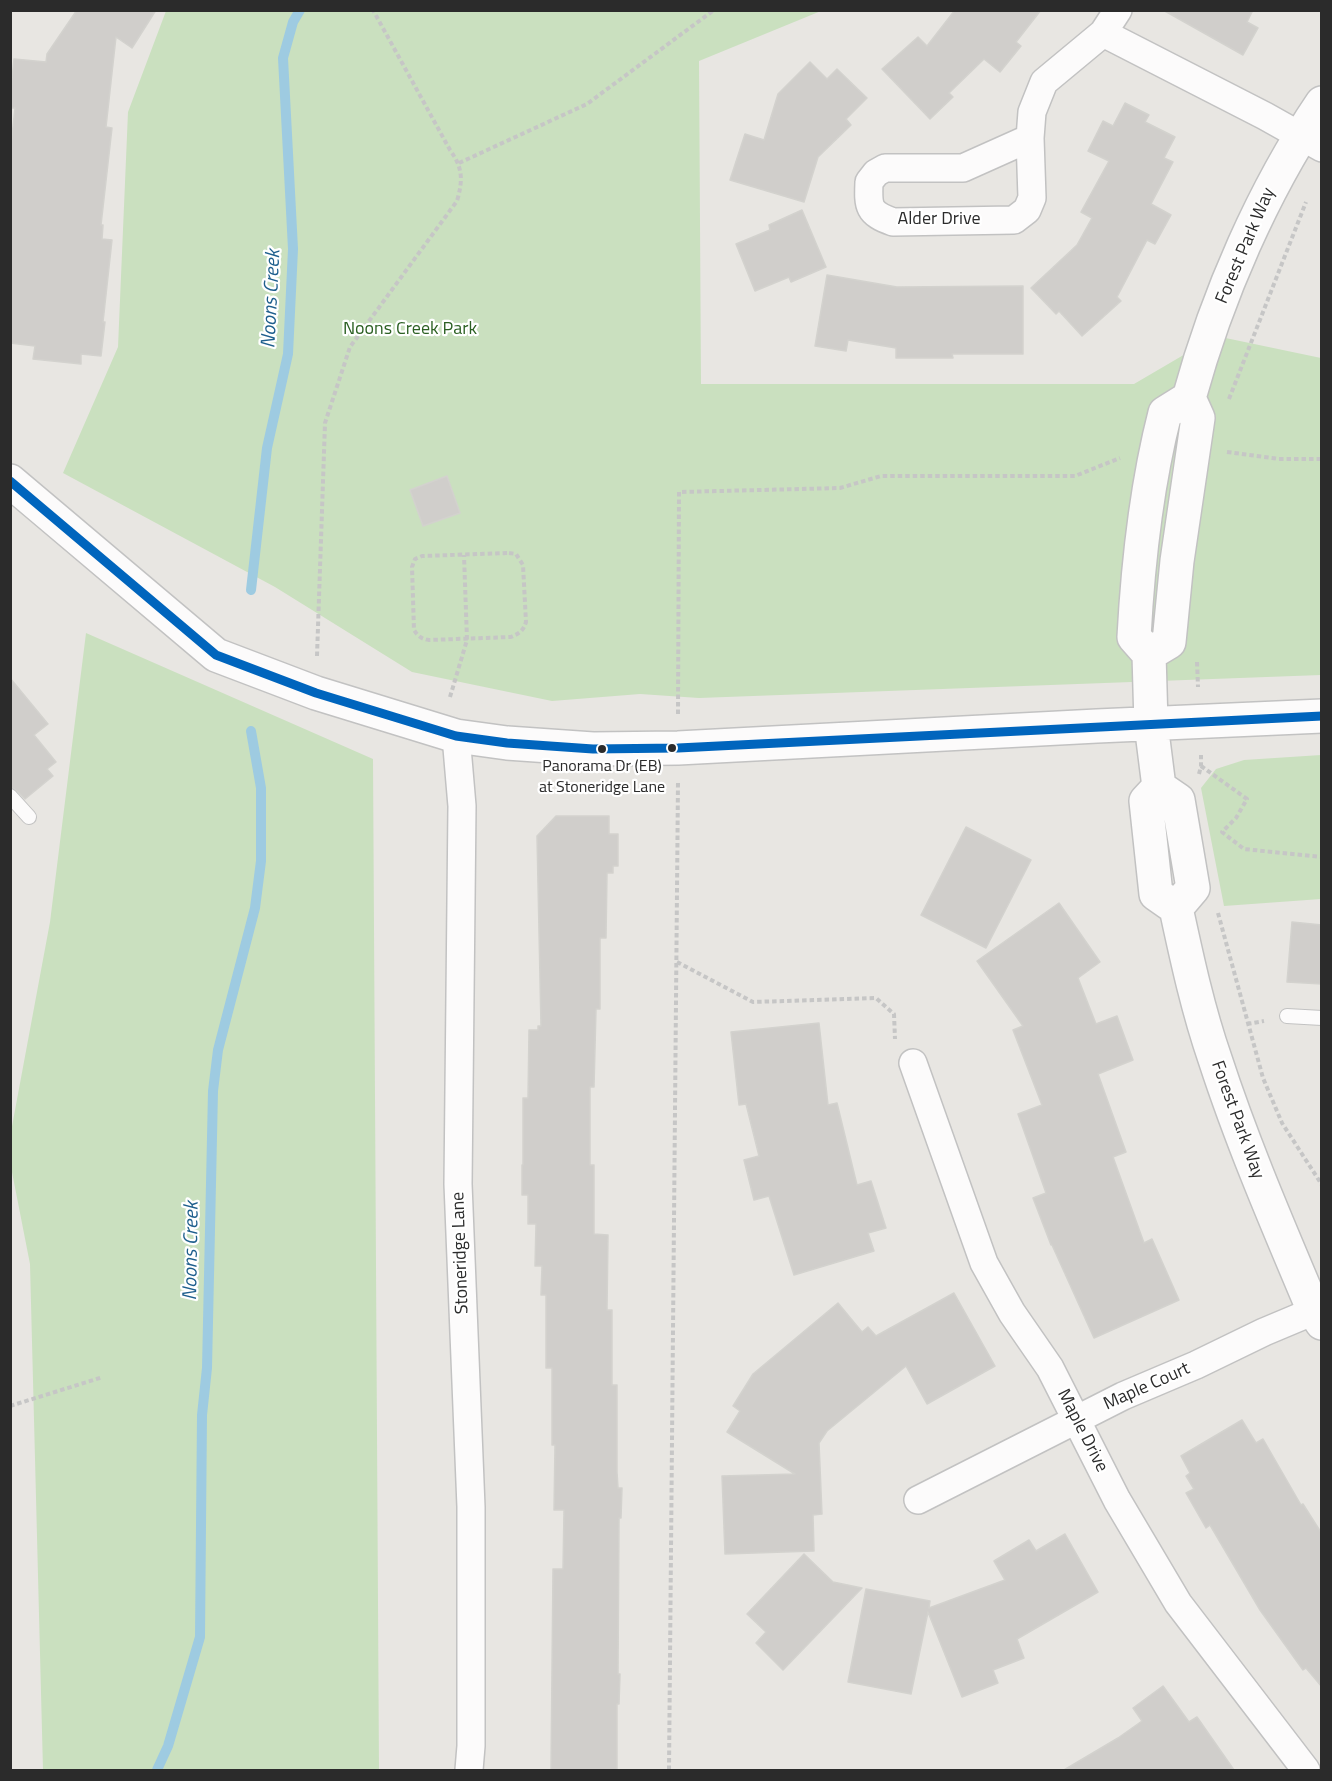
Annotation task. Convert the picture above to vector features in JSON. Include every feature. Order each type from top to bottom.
[{"type":"street","name":"Alder Drive","points":[[1030,138],[963,168],[885,168],[876,173],[869,182],[870,207],[876,216],[893,222],[1014,220],[1027,210],[1032,198],[1030,138],[1032,112],[1044,82],[1111,22],[1310,142]]},
{"type":"street","name":"Forest Park Way","points":[[1318,1317],[1251,1160],[1214,1058],[1192,981],[1176,908],[1156,894],[1146,801],[1158,787],[1151,724],[1149,654],[1134,637],[1141,544],[1156,449],[1165,414],[1189,398],[1198,366],[1226,291],[1263,203],[1310,142],[1322,103]]},
{"type":"street","points":[[1149,654],[1169,642],[1177,561],[1208,451],[1189,398]]},
{"type":"street","points":[[10,481],[216,655],[316,693],[456,736],[507,743],[593,749],[678,748],[1322,716]]},
{"type":"street","name":"Stoneridge Lane","points":[[456,736],[462,806],[458,1184],[471,1507],[471,1746],[469,1770]]},
{"type":"street","name":"Maple Drive","points":[[913,1063],[984,1263],[1012,1313],[1050,1368],[1118,1500],[1178,1603],[1306,1770]]},
{"type":"street","name":"Maple Court","points":[[918,1500],[1123,1396],[1196,1365],[1264,1332],[1318,1317]]},
{"type":"lane","points":[[10,796],[29,817]]},
{"type":"lane","points":[[1287,1016],[1322,1018]]},
{"type":"path","points":[[316,693],[325,423],[350,347],[457,201],[462,184],[459,163],[373,10]]},
{"type":"path","points":[[459,163],[587,104],[714,10]]},
{"type":"path","points":[[1228,407],[1229,395],[1309,194]]},
{"type":"path","points":[[669,1770],[679,492],[840,488],[881,476],[1075,476],[1141,449],[1156,449]]},
{"type":"path","points":[[1208,451],[1279,459],[1322,459]]},
{"type":"path","points":[[516,554],[523,565],[526,622],[523,630],[511,637],[467,640],[429,640],[417,635],[414,630],[412,577],[415,559],[422,556],[516,554]]},
{"type":"path","points":[[450,697],[467,640],[464,555]]},
{"type":"path","points":[[1201,766],[1247,799],[1236,818],[1222,832],[1244,849],[1322,857]]},
{"type":"path","points":[[1216,904],[1263,1078],[1282,1123],[1322,1185]]},
{"type":"path","points":[[677,962],[753,1002],[876,998],[894,1014],[895,1040],[913,1063]]},
{"type":"path","points":[[10,1406],[103,1377]]},
{"type":"green space","name":"Noons Creek Park","points":[[166,11],[821,11],[699,61],[701,384],[1134,384],[1216,336],[1321,358],[1321,675],[699,698],[640,694],[552,701],[412,672],[275,587],[63,473],[118,347],[128,112]]},
{"type":"green space","points":[[86,633],[373,759],[379,1770],[43,1770],[30,1264],[11,1167],[10,1137],[50,922]]},
{"type":"green space","points":[[1321,755],[1321,899],[1224,906],[1201,788],[1216,769],[1244,760]]},
{"type":"building","points":[[77,10],[156,10],[132,48],[116,37],[106,127],[112,128],[101,225],[103,225],[102,239],[112,240],[103,322],[105,322],[101,356],[81,354],[81,364],[33,359],[35,346],[10,343],[10,154],[15,108],[10,108],[10,98],[14,59],[46,62],[47,54]]},
{"type":"building","points":[[955,10],[1041,10],[1016,42],[1021,46],[1000,72],[984,59],[949,93],[953,97],[930,119],[882,69],[918,37],[927,46]]},
{"type":"building","points":[[1163,10],[1253,10],[1247,22],[1258,28],[1243,55]]},
{"type":"building","points":[[810,62],[827,79],[837,69],[867,98],[846,119],[851,125],[818,157],[804,202],[730,180],[745,134],[764,140],[778,94]]},
{"type":"building","points":[[1125,103],[1149,115],[1145,122],[1175,137],[1164,158],[1173,162],[1151,204],[1171,215],[1155,244],[1147,240],[1117,297],[1121,301],[1082,336],[1059,311],[1056,314],[1031,288],[1077,245],[1092,218],[1081,212],[1109,161],[1088,151],[1103,121],[1113,126]]},
{"type":"building","points":[[802,210],[826,267],[791,282],[789,277],[755,291],[736,244],[770,230],[769,225]]},
{"type":"building","points":[[827,275],[897,287],[1023,286],[1023,354],[952,354],[953,358],[896,358],[896,348],[848,340],[846,351],[815,346]]},
{"type":"building","points":[[447,476],[460,513],[423,526],[410,490]]},
{"type":"building","points":[[10,678],[48,724],[34,735],[56,762],[47,769],[53,776],[25,799],[10,787]]},
{"type":"building","points":[[556,816],[609,816],[609,834],[618,834],[618,866],[613,866],[613,873],[607,873],[606,938],[600,938],[600,1009],[596,1009],[594,1087],[590,1087],[590,1165],[594,1165],[594,1234],[608,1235],[607,1310],[612,1310],[612,1385],[617,1385],[617,1472],[618,1488],[622,1488],[621,1518],[619,1518],[618,1674],[620,1674],[619,1704],[617,1704],[617,1770],[551,1770],[553,1569],[563,1569],[564,1510],[554,1510],[555,1445],[552,1445],[552,1368],[546,1368],[546,1295],[541,1295],[542,1266],[535,1266],[536,1224],[528,1224],[528,1195],[522,1195],[522,1165],[523,1098],[528,1098],[529,1030],[538,1030],[538,1026],[541,1026],[537,836]]},
{"type":"building","points":[[966,827],[1031,860],[986,948],[921,915]]},
{"type":"building","points":[[1059,903],[1100,962],[1078,978],[1096,1024],[1117,1016],[1133,1060],[1098,1074],[1126,1152],[1113,1157],[1144,1243],[1152,1239],[1179,1300],[1094,1338],[1051,1245],[1033,1198],[1046,1193],[1018,1114],[1042,1105],[1013,1030],[1023,1026],[977,961]]},
{"type":"building","points":[[1292,922],[1322,925],[1322,984],[1287,982]]},
{"type":"building","points":[[819,1023],[828,1105],[837,1103],[857,1185],[871,1181],[886,1228],[868,1233],[874,1251],[794,1275],[769,1196],[754,1200],[744,1160],[759,1156],[746,1104],[739,1105],[731,1032]]},
{"type":"building","points":[[954,1293],[995,1366],[927,1404],[906,1366],[827,1431],[819,1443],[822,1514],[813,1515],[814,1551],[725,1554],[722,1476],[795,1474],[727,1432],[740,1411],[733,1406],[753,1374],[838,1303],[862,1332],[868,1327],[876,1336]]},
{"type":"building","points":[[1242,1420],[1256,1443],[1263,1439],[1301,1505],[1303,1504],[1322,1534],[1322,1687],[1306,1668],[1303,1670],[1260,1610],[1210,1525],[1206,1528],[1186,1493],[1194,1489],[1186,1476],[1190,1473],[1181,1456]]},
{"type":"building","points":[[1065,1534],[1098,1592],[1017,1639],[1024,1658],[993,1670],[998,1683],[962,1697],[928,1612],[911,1694],[848,1682],[866,1589],[930,1601],[929,1608],[1005,1580],[994,1561],[1029,1540],[1036,1551]]},
{"type":"building","points":[[804,1554],[833,1582],[862,1588],[783,1670],[756,1643],[766,1632],[747,1614]]},
{"type":"building","points":[[1163,1686],[1189,1722],[1197,1717],[1234,1770],[1064,1770],[1142,1721],[1133,1708]]},
{"type":"waterway","name":"Noons Creek","points":[[251,590],[267,448],[288,354],[293,249],[283,58],[293,22],[300,10]]},
{"type":"waterway","name":"Noons Creek","points":[[157,1770],[168,1746],[200,1637],[202,1415],[207,1368],[213,1091],[218,1050],[255,908],[261,861],[261,788],[251,731]]},
{"type":"transit line","points":[[10,481],[216,655],[316,693],[456,736],[507,743],[593,749],[678,748],[1322,716]]},
{"type":"place","name":"Panorama Dr (EB) at Stoneridge Lane","points":[[602,749]]}]
